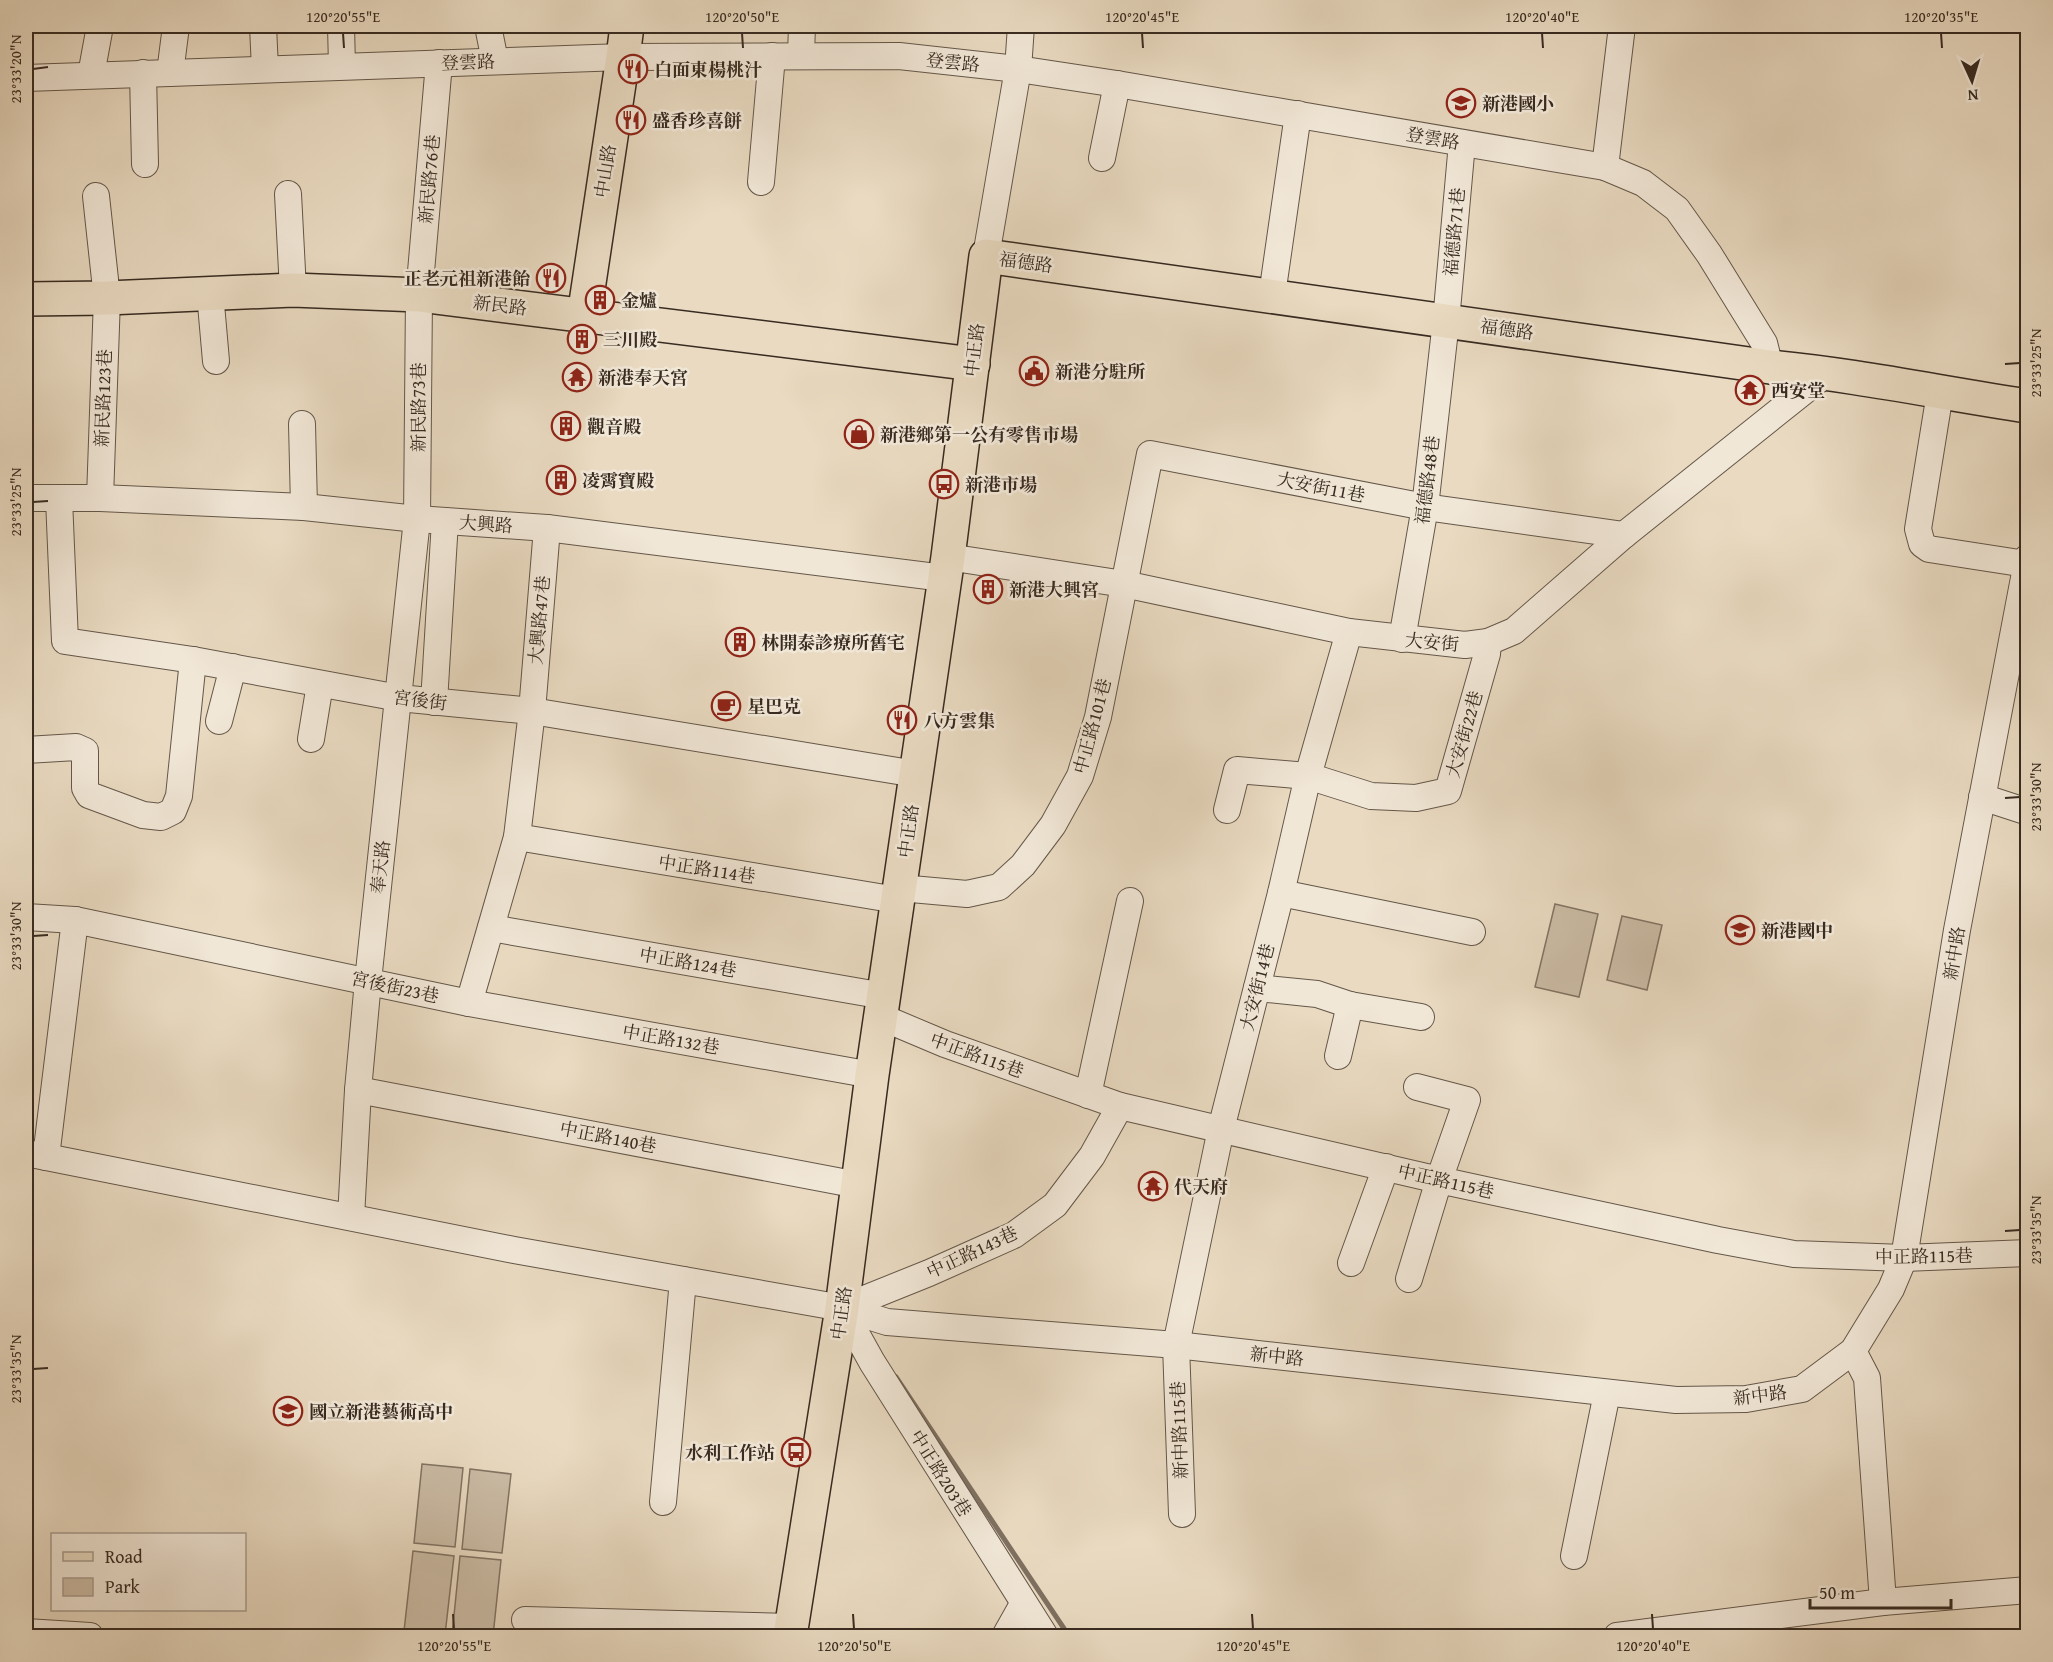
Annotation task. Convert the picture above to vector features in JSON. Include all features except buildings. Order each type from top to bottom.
[{"type":"main road","name":"中山路","points":[[584,316],[625,41]]},
{"type":"main road","name":"福德路","points":[[986,256],[1770,367],[1828,372],[1940,393],[2028,406]]},
{"type":"main road","name":"中正路","points":[[791,1632],[842,1308],[872,1075],[946,567],[986,256]]},
{"type":"main road","name":"新民路","points":[[26,299],[293,290],[419,294],[973,364]]},
{"type":"street","points":[[91,75],[100,26]]},
{"type":"street","points":[[170,73],[176,26]]},
{"type":"street","points":[[263,26],[265,69]]},
{"type":"street","points":[[341,26],[342,66]]},
{"type":"street","points":[[488,26],[495,61]]},
{"type":"street","points":[[801,55],[802,26]]},
{"type":"street","name":"中正路","points":[[986,256],[1018,69],[1021,26]]},
{"type":"street","points":[[1605,167],[1622,26]]},
{"type":"street","name":"登雲路","points":[[26,78],[495,61],[625,41],[772,56],[899,56],[1018,69],[1117,84],[1605,167],[1643,183],[1677,209],[1709,254],[1764,343],[1770,367]]},
{"type":"street","points":[[761,182],[772,56]]},
{"type":"street","name":"新民路76巷","points":[[419,294],[439,63]]},
{"type":"street","points":[[143,74],[145,164]]},
{"type":"street","points":[[1102,158],[1117,84]]},
{"type":"street","points":[[1272,295],[1298,114]]},
{"type":"street","name":"福德路71巷","points":[[1446,321],[1462,143]]},
{"type":"street","points":[[288,194],[293,290]]},
{"type":"street","name":"新民路123巷","points":[[96,196],[107,298],[100,498]]},
{"type":"street","points":[[210,294],[216,361]]},
{"type":"street","name":"新民路73巷","points":[[417,519],[419,294]]},
{"type":"street","name":"福德路48巷","points":[[1402,639],[1425,507],[1446,321]]},
{"type":"street","name":"大安街","points":[[946,567],[1124,584],[1349,632],[1465,645],[1488,642],[1514,631],[1624,535],[1828,372]]},
{"type":"street","points":[[1940,393],[1918,529],[1922,544],[1929,549],[2027,561]]},
{"type":"street","points":[[302,424],[304,507]]},
{"type":"street","name":"大安街11巷","points":[[1124,584],[1150,454],[1425,507],[1624,535]]},
{"type":"street","name":"大興路","points":[[26,498],[100,498],[304,507],[946,567]]},
{"type":"street","name":"宮後街","points":[[59,499],[65,641],[193,660],[399,698],[532,711],[916,774]]},
{"type":"street","name":"奉天路","points":[[351,1217],[358,1090],[368,981],[417,519]]},
{"type":"street","points":[[434,702],[445,520]]},
{"type":"street","name":"大興路47巷","points":[[532,711],[547,528]]},
{"type":"street","name":"新中路","points":[[36,1155],[514,1250],[842,1308],[887,1322],[1176,1345],[1676,1400],[1746,1399],[1803,1389],[1853,1351],[1891,1289],[1904,1258],[1957,930],[2027,561]]},
{"type":"street","name":"中正路101巷","points":[[899,894],[968,894],[999,887],[1029,857],[1053,825],[1080,776],[1098,717],[1124,584]]},
{"type":"street","name":"大安街14巷","points":[[1176,1345],[1221,1129],[1308,776],[1349,632]]},
{"type":"street","name":"大安街22巷","points":[[1308,776],[1371,796],[1416,798],[1448,791],[1487,654],[1488,642]]},
{"type":"street","points":[[26,750],[76,747],[85,751],[85,788],[89,795],[143,815],[161,817],[173,811],[179,796],[193,660]]},
{"type":"street","points":[[219,722],[233,668]]},
{"type":"street","points":[[311,739],[320,684]]},
{"type":"street","points":[[469,1003],[517,837],[532,711]]},
{"type":"street","points":[[1227,810],[1237,770],[1308,776]]},
{"type":"street","points":[[1982,797],[2028,812]]},
{"type":"street","name":"中正路114巷","points":[[517,837],[899,894]]},
{"type":"street","points":[[1281,893],[1472,932]]},
{"type":"street","points":[[1088,1095],[1130,901]]},
{"type":"street","name":"宮後街23巷","points":[[26,917],[75,920],[469,1003]]},
{"type":"street","points":[[36,1155],[75,920]]},
{"type":"street","name":"中正路124巷","points":[[491,928],[883,1007]]},
{"type":"street","points":[[1257,988],[1317,994],[1350,1005],[1421,1017]]},
{"type":"street","name":"中正路132巷","points":[[469,1003],[872,1075]]},
{"type":"street","points":[[1338,1056],[1350,1005]]},
{"type":"street","name":"中正路115巷","points":[[883,1007],[945,1044],[1120,1106],[1439,1180],[1707,1238],[1794,1254],[1904,1258],[2028,1253]]},
{"type":"street","points":[[1409,1279],[1439,1180],[1467,1100],[1417,1087]]},
{"type":"street","name":"中正路140巷","points":[[358,1090],[858,1185]]},
{"type":"street","name":"中正路143巷","points":[[842,1308],[1014,1235],[1055,1204],[1092,1156],[1120,1106]]},
{"type":"street","points":[[1351,1263],[1386,1167]]},
{"type":"street","points":[[663,1502],[683,1280]]},
{"type":"street","name":"中正路203巷","points":[[842,1308],[872,1362],[1045,1636]]},
{"type":"street","name":"新中路115巷","points":[[1176,1345],[1182,1514]]},
{"type":"street","points":[[1853,1351],[1867,1378],[1883,1602]]},
{"type":"street","points":[[1574,1556],[1607,1393]]},
{"type":"street","points":[[1617,1636],[1883,1602],[2028,1590]]},
{"type":"street","points":[[1005,1636],[1023,1604]]},
{"type":"street","points":[[525,1620],[791,1632]]},
{"type":"street","points":[[26,1632],[90,1636]]},
{"type":"green space","points":[[1555,904],[1598,914],[1579,997],[1535,987]]},
{"type":"green space","points":[[1622,916],[1662,925],[1647,990],[1607,980]]},
{"type":"green space","points":[[422,1464],[463,1468],[455,1547],[414,1543]]},
{"type":"green space","points":[[470,1469],[511,1474],[502,1553],[462,1549]]},
{"type":"green space","points":[[413,1551],[454,1556],[445,1635],[404,1631]]},
{"type":"green space","points":[[460,1556],[501,1560],[493,1636],[452,1635]]},
{"type":"waterway","points":[[896,1377],[1069,1636]]},
{"type":"place","name":"白面東楊桃汁","points":[[633,69]]},
{"type":"place","name":"新港國小","points":[[1461,103]]},
{"type":"place","name":"盛香珍喜餅","points":[[631,120]]},
{"type":"place","name":"正老元祖新港飴","points":[[551,278]]},
{"type":"place","name":"金爐","points":[[600,300]]},
{"type":"place","name":"三川殿","points":[[582,339]]},
{"type":"place","name":"新港分駐所","points":[[1034,371]]},
{"type":"place","name":"新港奉天宮","points":[[577,377]]},
{"type":"place","name":"西安堂","points":[[1750,390]]},
{"type":"place","name":"觀音殿","points":[[566,426]]},
{"type":"place","name":"新港鄉第一公有零售市場","points":[[859,434]]},
{"type":"place","name":"凌霄寶殿","points":[[561,480]]},
{"type":"place","name":"新港市場","points":[[944,484]]},
{"type":"place","name":"新港大興宮","points":[[988,589]]},
{"type":"place","name":"林開泰診療所舊宅","points":[[740,642]]},
{"type":"place","name":"星巴克","points":[[726,706]]},
{"type":"place","name":"八方雲集","points":[[902,720]]},
{"type":"place","name":"新港國中","points":[[1740,930]]},
{"type":"place","name":"代天府","points":[[1153,1186]]},
{"type":"place","name":"國立新港藝術高中","points":[[288,1411]]},
{"type":"place","name":"水利工作站","points":[[796,1452]]}]
